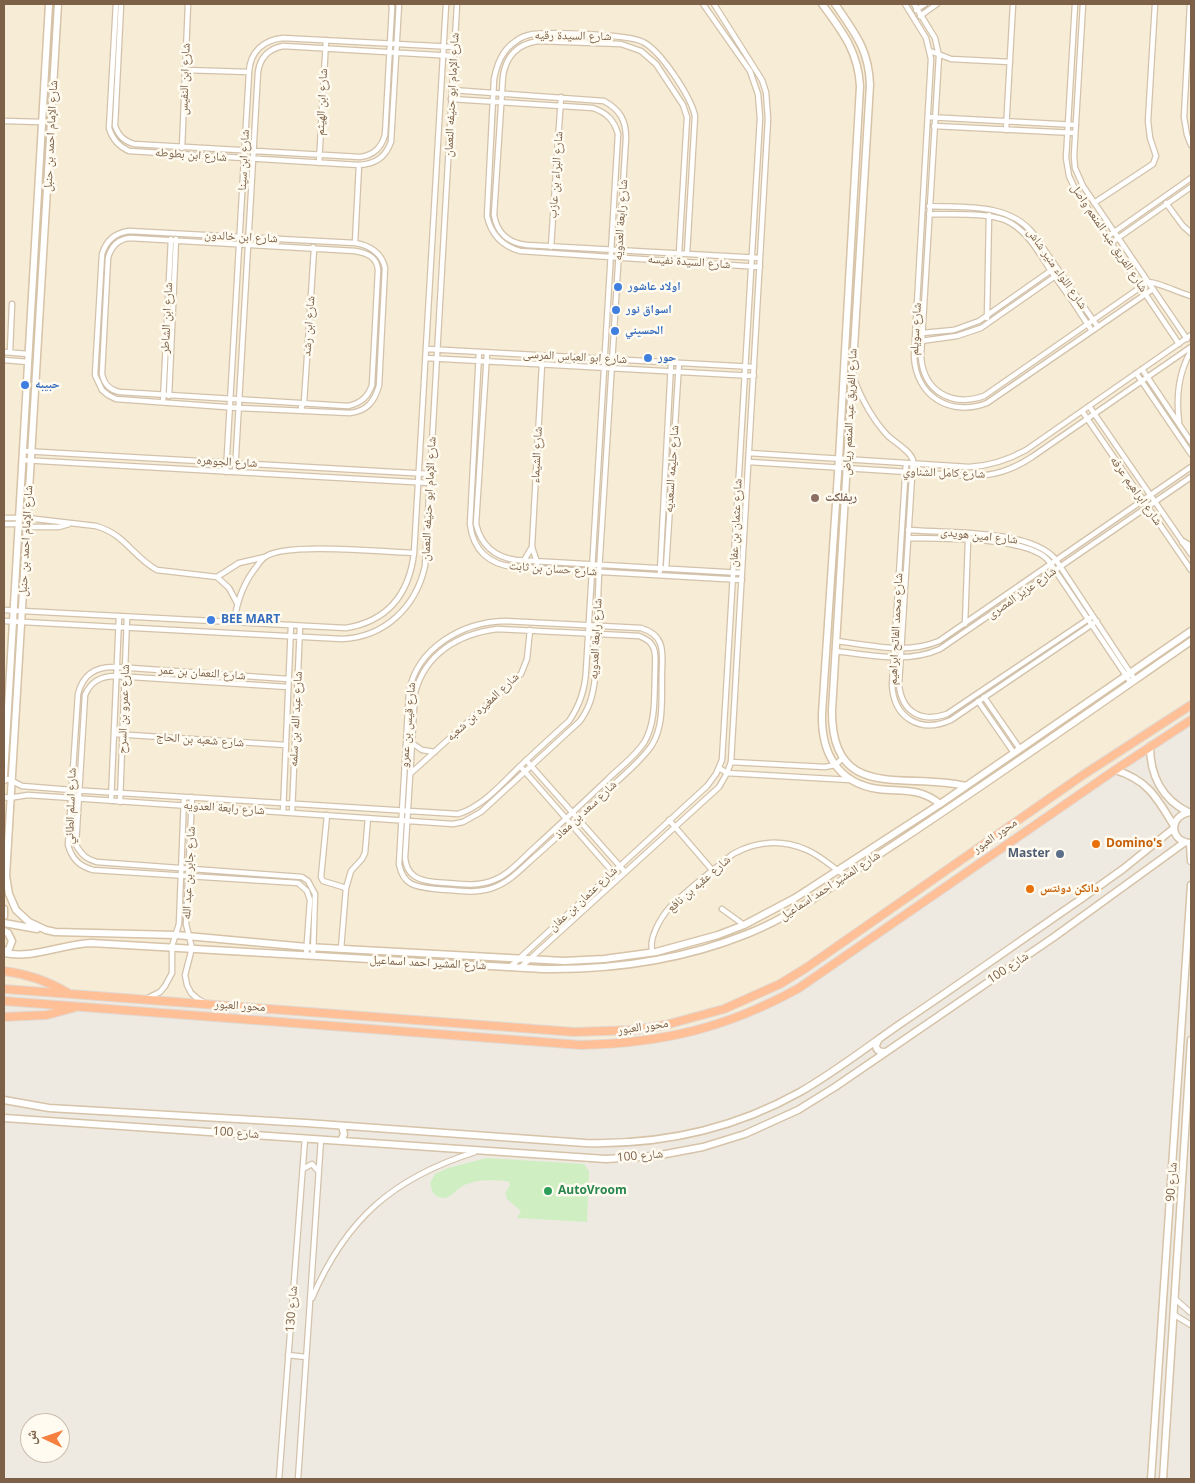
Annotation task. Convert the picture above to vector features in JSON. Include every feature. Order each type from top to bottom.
[{"type":"highway","name":"محور العبور","points":[[4,989],[146,998],[574,1032],[635,1030],[695,1018],[752,997],[806,968],[1083,774],[1191,704]]},
{"type":"highway","name":"محور العبور","points":[[4,1001],[581,1045],[643,1041],[684,1034],[743,1015],[799,988],[1150,746],[1191,720]]},
{"type":"highway","points":[[4,971],[39,978],[70,994]]},
{"type":"highway","points":[[4,1017],[47,1015],[75,1007]]},
{"type":"street","name":"شارع الإمام احمد بن حنبل","points":[[4,776],[49,4]]},
{"type":"street","name":"شارع الإمام احمد بن حنبل","points":[[58,4],[6,876],[7,898],[29,922],[46,930],[70,933],[176,935]]},
{"type":"street","name":"شارع ابن بطوطه","points":[[116,4],[115,120],[118,133],[122,138],[134,144],[360,157],[374,153],[379,148],[385,134],[391,4]]},
{"type":"street","name":"شارع ابن بطوطه","points":[[121,4],[109,128],[116,142],[129,151],[359,165],[379,160],[391,142],[399,4]]},
{"type":"street","name":"شارع ابن النفيس","points":[[182,154],[188,4]]},
{"type":"street","name":"شارع الإمام ابو حنيفه النعمان","points":[[4,610],[346,628],[357,626],[376,618],[400,596],[410,576],[414,553],[446,4]]},
{"type":"street","name":"شارع الإمام ابو حنيفه النعمان","points":[[4,621],[333,640],[357,638],[379,630],[398,617],[406,608],[419,588],[425,566],[457,4]]},
{"type":"street","name":"شارع عثمان بن عفان","points":[[510,967],[707,786],[719,768],[723,752],[760,118],[758,94],[750,71],[703,4]]},
{"type":"street","name":"شارع عثمان بن عفان","points":[[520,968],[719,787],[731,762],[768,119],[766,92],[762,80],[714,4]]},
{"type":"street","name":"شارع الفريق عبد المنعم رياض","points":[[822,4],[852,48],[858,64],[860,86],[822,729],[828,755],[835,765],[852,780],[877,789],[919,792],[940,804]]},
{"type":"street","name":"شارع الفريق عبد المنعم رياض","points":[[835,4],[863,46],[869,62],[870,73],[832,722],[835,744],[843,758]]},
{"type":"street","name":"شارع سويلم","points":[[905,4],[923,32],[930,51],[928,126],[914,366],[920,383],[926,391],[940,402],[948,405],[965,408],[988,403],[1153,290]]},
{"type":"street","name":"شارع سويلم","points":[[914,4],[934,38],[938,56],[922,340],[922,366],[929,382],[942,394],[950,398],[976,399],[992,392],[1148,282]]},
{"type":"street","points":[[911,14],[925,4]]},
{"type":"street","points":[[915,19],[937,4]]},
{"type":"street","points":[[1006,130],[1013,4]]},
{"type":"street","name":"شارع الفريق عبد المنعم واصل","points":[[1075,4],[1066,158],[1069,176],[1076,191],[1179,344]]},
{"type":"street","name":"شارع الفريق عبد المنعم واصل","points":[[1083,4],[1075,133],[1075,168],[1082,186],[1153,290],[1189,337]]},
{"type":"street","points":[[1094,203],[1153,164],[1156,160],[1148,127],[1155,4]]},
{"type":"street","points":[[1190,4],[1184,116],[1187,135],[1191,145]]},
{"type":"street","name":"شارع السيدة رقيه","points":[[619,258],[513,249],[500,242],[488,223],[494,79],[498,62],[508,47],[515,41],[531,34],[622,36],[642,42],[659,55],[690,101],[693,109],[695,124],[687,254]]},
{"type":"street","points":[[560,34],[560,41]]},
{"type":"street","name":"شارع ابن سينا","points":[[226,472],[249,72],[253,55],[261,46],[271,40],[283,38],[454,47]]},
{"type":"street","name":"شارع ابن الهيثم","points":[[319,163],[326,40]]},
{"type":"street","name":"شارع السيدة رقيه","points":[[619,250],[519,244],[511,241],[499,230],[496,223],[494,215],[504,70],[514,52],[532,42],[560,41],[621,44],[641,51],[656,64],[684,105],[687,123],[679,253]]},
{"type":"street","name":"شارع ابن سينا","points":[[235,472],[252,159],[258,72],[261,60],[270,50],[283,46],[454,56]]},
{"type":"street","points":[[930,51],[938,56],[958,60],[1010,62]]},
{"type":"street","points":[[185,70],[249,72]]},
{"type":"street","name":"شارع رابعة العدويه","points":[[4,797],[12,798],[24,795],[443,824],[463,822],[481,812],[532,767],[580,721],[586,712],[593,693],[597,634],[599,572],[626,138],[624,121],[614,107],[604,101],[452,90]]},
{"type":"street","name":"شارع البراء بن عازب","points":[[551,253],[561,97]]},
{"type":"street","name":"شارع رابعة العدويه","points":[[4,781],[8,779],[22,786],[79,791],[458,814],[468,811],[497,788],[568,721],[576,710],[585,684],[618,134],[610,117],[602,111],[593,108],[451,99]]},
{"type":"street","points":[[928,117],[1076,125]]},
{"type":"street","points":[[4,121],[42,122]]},
{"type":"street","points":[[928,126],[1075,133]]},
{"type":"street","points":[[355,243],[359,165]]},
{"type":"street","points":[[1107,237],[1191,178]]},
{"type":"street","points":[[1111,243],[1191,187]]},
{"type":"street","points":[[38,198],[47,199]]},
{"type":"street","points":[[1162,198],[1183,226],[1191,233]]},
{"type":"street","name":"شارع اللواء منير شاش","points":[[923,206],[990,210],[1005,213],[1020,220],[1032,232],[1098,327]]},
{"type":"street","points":[[988,324],[990,210]]},
{"type":"street","name":"شارع اللواء منير شاش","points":[[922,213],[989,216],[1006,220],[1021,230],[1033,244],[1092,331]]},
{"type":"street","name":"شارع ابن خالدون","points":[[122,232],[240,237],[361,244],[374,250],[384,263],[379,386],[374,400],[364,410],[350,413],[238,408],[116,399],[102,390],[95,376],[102,254],[107,242],[116,234],[122,232]]},
{"type":"street","name":"شارع ابن الشاطر","points":[[166,402],[174,233]]},
{"type":"street","name":"شارع ابن خالدون","points":[[125,239],[174,240],[367,253],[376,261],[378,270],[372,385],[370,392],[361,402],[348,406],[120,392],[110,388],[102,374],[108,263],[112,248],[125,239]]},
{"type":"street","name":"شارع ابن رشد","points":[[311,241],[311,245],[314,248]]},
{"type":"street","name":"شارع ابن رشد","points":[[305,411],[301,407],[304,403],[314,248],[317,246],[318,241]]},
{"type":"street","name":"شارع السيدة نفيسه","points":[[619,250],[760,258]]},
{"type":"street","name":"شارع السيدة نفيسه","points":[[619,258],[760,267]]},
{"type":"street","points":[[915,334],[962,328],[987,317],[1056,267]]},
{"type":"street","points":[[915,341],[966,334],[988,324],[1060,272]]},
{"type":"street","points":[[1148,282],[1155,282],[1168,289],[1191,296]]},
{"type":"street","points":[[10,352],[12,304]]},
{"type":"street","points":[[30,324],[39,325]]},
{"type":"street","name":"شارع كامل الشناوي","points":[[749,452],[969,467],[993,464],[1004,461],[1026,450],[1189,337]]},
{"type":"street","points":[[97,338],[104,338]]},
{"type":"street","name":"شارع كامل الشناوي","points":[[749,462],[971,476],[997,474],[1021,464],[1191,347]]},
{"type":"street","name":"شارع ابو العباس المرسى","points":[[427,349],[754,367]]},
{"type":"street","points":[[1179,423],[1177,407],[1179,384],[1183,368],[1191,351]]},
{"type":"street","points":[[4,352],[28,354]]},
{"type":"street","name":"شارع حسان بن ثابت","points":[[479,352],[470,524],[474,543],[487,558],[496,564],[524,568],[742,580]]},
{"type":"street","name":"شارع حسان بن ثابت","points":[[487,353],[476,524],[483,542],[497,555],[506,559],[524,561],[742,572]]},
{"type":"street","points":[[374,354],[380,354]]},
{"type":"street","name":"شارع ابو العباس المرسى","points":[[426,358],[754,376]]},
{"type":"street","points":[[4,360],[28,362]]},
{"type":"street","name":"شارع حليمه السعديه","points":[[660,575],[672,362]]},
{"type":"street","name":"شارع حليمه السعديه","points":[[666,576],[679,363]]},
{"type":"street","name":"شارع الشيماء","points":[[537,569],[537,561],[532,546],[542,364]]},
{"type":"street","points":[[1142,369],[1191,442]]},
{"type":"street","points":[[852,374],[870,413],[888,436],[913,457],[913,463]]},
{"type":"street","points":[[1136,374],[1191,454]]},
{"type":"street","name":"شارع ابراهيم عرفه","points":[[1089,406],[1191,554]]},
{"type":"street","name":"شارع ابراهيم عرفه","points":[[1082,411],[1191,570]]},
{"type":"street","name":"شارع الجوهره","points":[[23,450],[430,474]]},
{"type":"street","name":"شارع الجوهره","points":[[22,460],[430,483]]},
{"type":"street","name":"شارع محمد الفاتح ابراهيم","points":[[906,463],[892,685],[895,701],[903,714],[913,722],[931,726],[956,718],[1097,621]]},
{"type":"street","name":"شارع محمد الفاتح ابراهيم","points":[[913,463],[900,693],[903,701],[915,714],[923,717],[939,717],[953,711],[1093,616]]},
{"type":"street","name":"شارع عزيز المصرى","points":[[836,641],[895,648],[930,644],[965,624],[1191,467]]},
{"type":"street","name":"شارع عزيز المصرى","points":[[835,651],[901,658],[919,656],[940,649],[1191,477]]},
{"type":"street","points":[[472,482],[478,482]]},
{"type":"street","points":[[4,518],[18,521]]},
{"type":"street","points":[[27,518],[96,526],[114,533],[157,570],[217,577],[229,588],[237,603]]},
{"type":"street","points":[[4,524],[18,521]]},
{"type":"street","points":[[27,527],[59,527],[71,524]]},
{"type":"street","name":"شارع امين هويدى","points":[[902,530],[1011,537],[1046,550],[1056,560],[1097,621],[1128,675]]},
{"type":"street","name":"شارع امين هويدى","points":[[902,538],[1002,543],[1043,555],[1051,564],[1091,625],[1133,681]]},
{"type":"street","points":[[965,624],[968,541]]},
{"type":"street","points":[[1183,542],[1191,547]]},
{"type":"street","name":"شارع الشيماء","points":[[524,568],[524,561],[532,546]]},
{"type":"street","points":[[217,577],[239,563],[286,550],[313,549],[414,553]]},
{"type":"street","points":[[234,622],[237,603],[245,582],[264,557]]},
{"type":"street","points":[[1069,592],[1075,588]]},
{"type":"street","name":"شارع عمرو بن السرح","points":[[111,801],[119,616]]},
{"type":"street","name":"شارع عمرو بن السرح","points":[[120,802],[127,616]]},
{"type":"street","name":"شارع قيس بن عمرو","points":[[401,820],[409,692],[411,680],[422,659],[453,634],[484,622],[504,621],[588,625]]},
{"type":"street","name":"شارع عبد الله بن سلمه","points":[[282,812],[291,625]]},
{"type":"street","name":"شارع سعد بن معاذ","points":[[401,820],[399,864],[400,870],[407,881],[418,888],[476,892],[494,888],[509,879],[578,819],[643,756],[657,734],[660,724],[663,656],[660,641],[655,635],[641,628],[588,625]]},
{"type":"street","name":"شارع عبد الله بن سلمه","points":[[292,813],[300,626]]},
{"type":"street","name":"شارع قيس بن عمرو","points":[[407,821],[415,693],[426,666],[437,654],[458,640],[483,630],[588,633]]},
{"type":"street","name":"شارع المغيره بن شعبه","points":[[410,774],[521,674],[527,659],[530,630]]},
{"type":"street","name":"شارع المشير احمد اسماعيل","points":[[176,935],[310,947],[564,961],[644,954],[652,949],[718,935],[744,925],[795,898],[839,871],[940,804],[1191,631]]},
{"type":"street","name":"شارع سعد بن معاذ","points":[[407,821],[405,858],[409,872],[414,877],[427,881],[483,883],[505,874],[573,813],[638,750],[650,730],[652,719],[655,650],[652,644],[639,636],[588,633]]},
{"type":"street","points":[[1067,633],[1071,639]]},
{"type":"street","name":"شارع المشير احمد اسماعيل","points":[[172,946],[520,968],[585,969],[649,962],[721,943],[748,934],[799,907],[1006,770],[1191,641]]},
{"type":"street","name":"شارع اسلم الطائي","points":[[116,667],[106,667],[93,671],[87,675],[80,687],[76,716],[68,845],[76,862],[93,870],[298,883],[307,891],[310,900],[310,947]]},
{"type":"street","name":"شارع النعمان بن عمر","points":[[116,667],[288,679]]},
{"type":"street","name":"شارع النعمان بن عمر","points":[[116,676],[288,687]]},
{"type":"street","name":"شارع اسلم الطائي","points":[[116,676],[100,678],[93,682],[85,695],[76,845],[81,854],[88,860],[97,862],[302,877],[308,881],[315,894],[310,947]]},
{"type":"street","points":[[981,692],[1020,749]]},
{"type":"street","points":[[974,696],[1014,753]]},
{"type":"street","points":[[997,729],[1003,725]]},
{"type":"street","name":"شارع شعبه بن الحاج","points":[[114,734],[286,745]]},
{"type":"street","name":"شارع المغيره بن شعبه","points":[[412,744],[422,750],[435,752]]},
{"type":"street","points":[[1150,746],[1152,769],[1161,789],[1176,805],[1190,812]]},
{"type":"street","points":[[731,762],[825,766],[835,765],[843,758],[853,768],[868,776],[886,780],[947,783],[966,786]]},
{"type":"street","points":[[526,760],[625,872]]},
{"type":"street","points":[[520,766],[618,878]]},
{"type":"street","points":[[719,768],[727,773],[852,780]]},
{"type":"street","points":[[1115,770],[1132,776],[1147,786],[1158,800],[1174,827],[1177,836],[1189,843],[1191,861]]},
{"type":"street","points":[[865,786],[869,781],[868,776]]},
{"type":"street","name":"شارع جابر بن عبد الله","points":[[146,998],[160,992],[169,980],[172,966],[172,946],[179,924],[184,797]]},
{"type":"street","name":"شارع جابر بن عبد الله","points":[[192,797],[186,928],[192,948]]},
{"type":"street","name":"شارع 100","points":[[4,1100],[37,1107],[170,1114],[585,1143],[614,1144],[673,1138],[724,1125],[774,1106],[814,1084],[1123,869],[1174,827],[1178,817],[1190,812]]},
{"type":"street","points":[[327,815],[321,877],[323,881],[346,888]]},
{"type":"street","points":[[342,949],[346,888],[352,871],[365,853],[368,818]]},
{"type":"street","points":[[669,820],[713,871]]},
{"type":"street","name":"شارع عقبه بن نافع","points":[[649,962],[654,958],[652,949],[658,925],[669,908],[733,854],[744,847],[756,843],[770,842],[783,843],[808,850],[846,876]]},
{"type":"street","name":"شارع 100","points":[[4,1118],[616,1159],[655,1156],[703,1147],[745,1134],[785,1117],[822,1095],[1189,843]]},
{"type":"street","name":"شارع 90","points":[[1151,1479],[1191,886]]},
{"type":"street","points":[[722,908],[744,925]]},
{"type":"street","points":[[4,909],[4,916]]},
{"type":"street","points":[[4,923],[46,930]]},
{"type":"street","points":[[4,931],[8,933],[12,941],[9,949],[4,952]]},
{"type":"street","points":[[4,952],[16,955],[34,954],[82,943],[172,946]]},
{"type":"street","points":[[310,947],[310,956]]},
{"type":"street","points":[[192,948],[186,967],[187,984],[191,993],[206,1004]]},
{"type":"street","points":[[644,954],[644,958],[649,962]]},
{"type":"street","points":[[924,1008],[930,1008],[932,1011],[929,1022]]},
{"type":"street","points":[[880,1038],[876,1043],[876,1049],[885,1052]]},
{"type":"street","name":"شارع 90","points":[[1163,1479],[1189,1100],[1191,1040]]},
{"type":"street","points":[[169,1128],[170,1114]]},
{"type":"street","points":[[181,1130],[182,1115]]},
{"type":"street","points":[[282,1122],[279,1129],[282,1137]]},
{"type":"street","points":[[341,1141],[344,1134],[342,1126]]},
{"type":"street","name":"شارع 130","points":[[279,1479],[305,1138]]},
{"type":"street","name":"شارع 130","points":[[298,1479],[321,1139]]},
{"type":"street","points":[[311,1302],[336,1252],[358,1223],[384,1196],[429,1170],[477,1151]]},
{"type":"street","points":[[303,1169],[312,1164],[319,1172]]},
{"type":"street","points":[[1164,1170],[1173,1170]]},
{"type":"street","points":[[1174,1298],[1191,1313]]},
{"type":"street","points":[[1173,1314],[1191,1325]]},
{"type":"street","points":[[288,1355],[306,1356]]},
{"type":"shaded area","points":[[4,4],[1191,4],[1191,713],[798,980],[744,1008],[673,1030],[628,1037],[598,1039],[4,994]]},
{"type":"shaded area","points":[[1191,713],[1191,1479],[4,1479],[4,994],[598,1039],[628,1037],[673,1030],[716,1018],[744,1008],[798,980]]},
{"type":"green space","name":"AutoVroom","points":[[487,1158],[584,1164],[589,1171],[587,1222],[517,1218],[521,1211],[506,1198],[505,1194],[510,1185],[506,1181],[489,1180],[466,1184],[444,1198],[438,1197],[433,1193],[430,1183],[435,1174],[448,1168]]},
{"type":"place","name":"اولاد عاشور","points":[[618,287]]},
{"type":"place","name":"اسواق نور","points":[[616,310]]},
{"type":"place","name":"الحسيني","points":[[615,331]]},
{"type":"place","name":"حور","points":[[648,358]]},
{"type":"place","name":"حبيبه","points":[[25,385]]},
{"type":"place","name":"ريفلكت","points":[[815,498]]},
{"type":"place","name":"BEE MART","points":[[211,620]]},
{"type":"place","name":"Domino's","points":[[1096,844]]},
{"type":"place","name":"Master","points":[[1060,854]]},
{"type":"place","name":"دانكن دونتس","points":[[1030,889]]},
{"type":"place","name":"AutoVroom","points":[[548,1191]]}]
